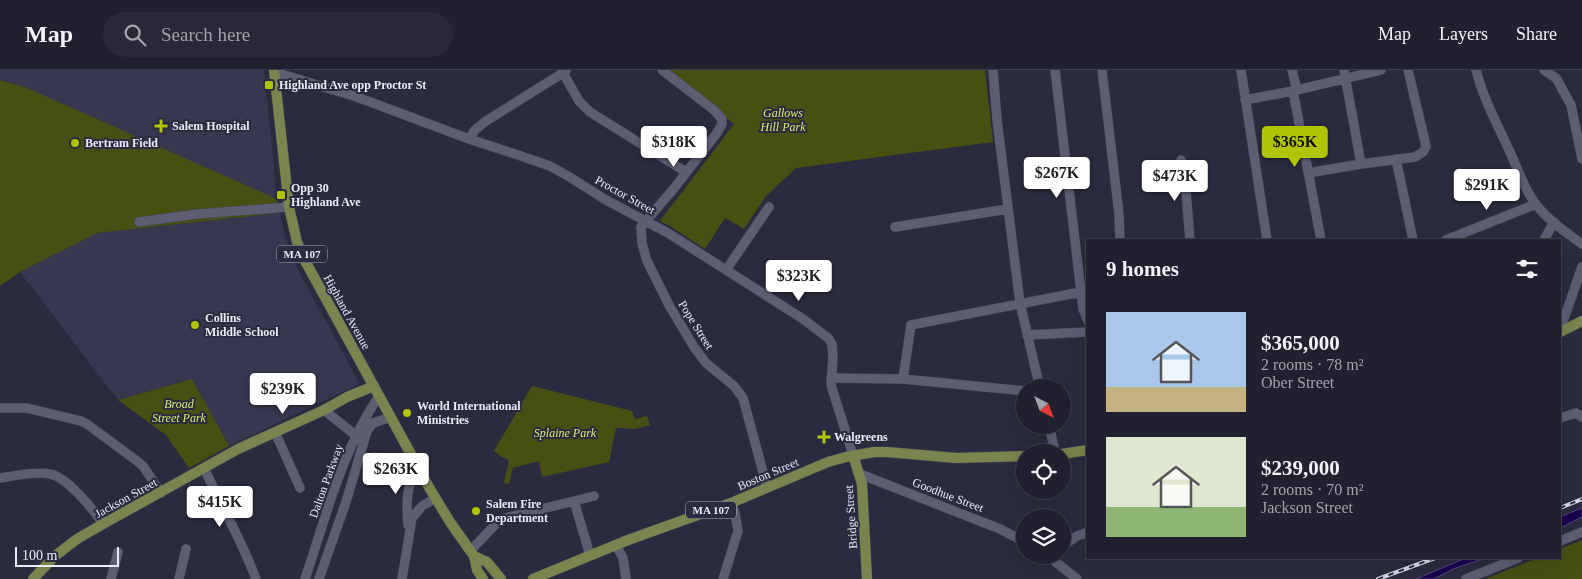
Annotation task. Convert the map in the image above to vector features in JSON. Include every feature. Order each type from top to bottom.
[{"type":"main road","name":"Highland Avenue","points":[[274,71],[289,207],[295,234],[303,257],[418,467]]},
{"type":"main road","points":[[1561,331],[1582,321]]},
{"type":"main road","name":"Jackson Street","points":[[34,579],[55,556],[78,539],[238,449],[324,410],[347,397],[376,391]]},
{"type":"main road","points":[[1071,453],[1086,450]]},
{"type":"main road","name":"Boston Street","points":[[532,579],[616,545],[731,503],[828,462],[853,455],[887,452],[956,458],[1016,456]]},
{"type":"main road","name":"Bridge Street","points":[[853,455],[860,474],[863,492],[867,579]]},
{"type":"main road","name":"MA 107","points":[[418,467],[450,522],[472,553],[477,570],[483,579]]},
{"type":"main road","name":"MA 107","points":[[472,553],[487,562],[501,579]]},
{"type":"street","points":[[645,222],[717,133],[722,124],[722,120],[714,110],[662,70]]},
{"type":"street","points":[[993,70],[997,120],[1020,303],[1038,379]]},
{"type":"street","points":[[1055,70],[1081,292],[1086,315]]},
{"type":"street","points":[[1102,70],[1119,214],[1120,239]]},
{"type":"street","points":[[1240,70],[1267,239]]},
{"type":"street","points":[[1292,70],[1294,91],[1321,239]]},
{"type":"street","points":[[1245,100],[1294,91],[1345,74],[1381,70]]},
{"type":"street","points":[[1308,173],[1415,157],[1424,152],[1426,146],[1408,70]]},
{"type":"street","points":[[1476,70],[1508,148],[1536,204],[1554,222],[1582,244]]},
{"type":"street","points":[[1544,70],[1559,74],[1572,104],[1582,159]]},
{"type":"street","name":"Proctor Street","points":[[274,71],[550,166],[606,200],[668,233],[803,319],[828,338],[834,350],[831,378],[833,393],[853,455]]},
{"type":"street","points":[[469,139],[475,130],[486,121],[565,71],[579,101],[590,112],[686,172]]},
{"type":"street","points":[[1345,74],[1361,164]]},
{"type":"street","points":[[1182,160],[1190,239]]},
{"type":"street","points":[[1396,160],[1413,239]]},
{"type":"street","points":[[1448,239],[1536,204]]},
{"type":"street","points":[[139,222],[197,214],[289,207]]},
{"type":"street","points":[[726,270],[769,207]]},
{"type":"street","points":[[895,227],[1008,210]]},
{"type":"street","name":"Pope Street","points":[[645,222],[641,227],[644,253],[670,307],[701,358],[734,386],[743,398],[767,487]]},
{"type":"street","points":[[1545,239],[1554,222]]},
{"type":"street","points":[[1561,328],[1582,267]]},
{"type":"street","points":[[903,379],[911,325],[1081,292]]},
{"type":"street","points":[[1028,335],[1086,332]]},
{"type":"street","points":[[831,378],[903,379],[1016,390]]},
{"type":"street","name":"Dalton Parkway","points":[[305,579],[329,506],[356,435],[376,391]]},
{"type":"street","points":[[0,408],[27,408],[87,424],[143,466],[161,493]]},
{"type":"street","points":[[324,410],[363,442]]},
{"type":"street","points":[[1561,418],[1576,413],[1582,417]]},
{"type":"street","name":"Dalton Parkway","points":[[319,579],[346,502],[363,442],[370,426],[379,420],[391,417]]},
{"type":"street","points":[[275,432],[300,488]]},
{"type":"street","points":[[375,457],[409,482]]},
{"type":"street","points":[[409,530],[406,506],[409,482],[418,467]]},
{"type":"street","points":[[204,468],[246,552],[256,579]]},
{"type":"street","points":[[0,478],[30,474],[51,474],[86,500],[95,510],[103,524]]},
{"type":"street","name":"Goodhue Street","points":[[860,474],[1000,529],[1016,537]]},
{"type":"street","points":[[472,553],[495,525],[505,518],[594,496]]},
{"type":"street","points":[[402,579],[412,518],[418,510],[436,498]]},
{"type":"street","points":[[574,501],[590,555]]},
{"type":"street","points":[[723,579],[738,531],[731,503]]},
{"type":"street","points":[[1561,541],[1582,532]]},
{"type":"street","points":[[1071,540],[1086,533]]},
{"type":"street","points":[[616,545],[623,558],[626,579]]},
{"type":"street","points":[[180,579],[186,550]]},
{"type":"street","points":[[111,579],[118,552]]},
{"type":"street","points":[[1466,579],[1516,559]]},
{"type":"street","points":[[1059,564],[1076,579]]},
{"type":"shaded area","name":"Salem Hospital","points":[[0,70],[264,70],[277,199],[120,216],[25,87],[0,80]]},
{"type":"shaded area","name":"Collins Middle School","points":[[280,213],[285,236],[297,268],[359,382],[357,385],[229,446],[192,379],[118,400],[20,272],[97,233]]},
{"type":"shaded area","points":[[1582,508],[1582,517],[1561,528],[1561,517]]},
{"type":"shaded area","points":[[1464,559],[1482,559],[1453,569],[1434,579],[1416,579]]},
{"type":"green space","name":"Gallows Hill Park","points":[[670,70],[985,70],[993,142],[796,168],[766,196],[744,229],[725,218],[705,249],[660,221],[734,124]]},
{"type":"green space","name":"Bertram Field","points":[[0,80],[25,87],[277,199],[280,213],[97,233],[20,272],[0,286]]},
{"type":"green space","name":"Broad Street Park","points":[[192,379],[229,446],[189,468],[166,435],[118,400]]},
{"type":"green space","name":"Splaine Park","points":[[532,386],[632,411],[635,419],[647,416],[650,425],[636,429],[616,428],[609,462],[542,477],[539,461],[513,468],[509,484],[504,483],[509,460],[494,451]]},
{"type":"green space","points":[[1582,540],[1582,579],[1485,579],[1535,559],[1561,559],[1561,549]]},
{"type":"railway","points":[[1561,508],[1582,499]]},
{"type":"railway","points":[[1378,579],[1432,559]]},
{"type":"place","name":"Highland Ave opp Proctor St","points":[[269,85]]},
{"type":"place","name":"Salem Hospital","points":[[161,126]]},
{"type":"place","name":"Bertram Field","points":[[75,143]]},
{"type":"place","name":"Opp 30 Highland Ave","points":[[281,195]]},
{"type":"place","name":"Collins Middle School","points":[[195,325]]},
{"type":"place","name":"World International Ministries","points":[[407,413]]},
{"type":"place","name":"Walgreens","points":[[824,437]]},
{"type":"place","name":"Salem Fire Department","points":[[476,511]]}]
